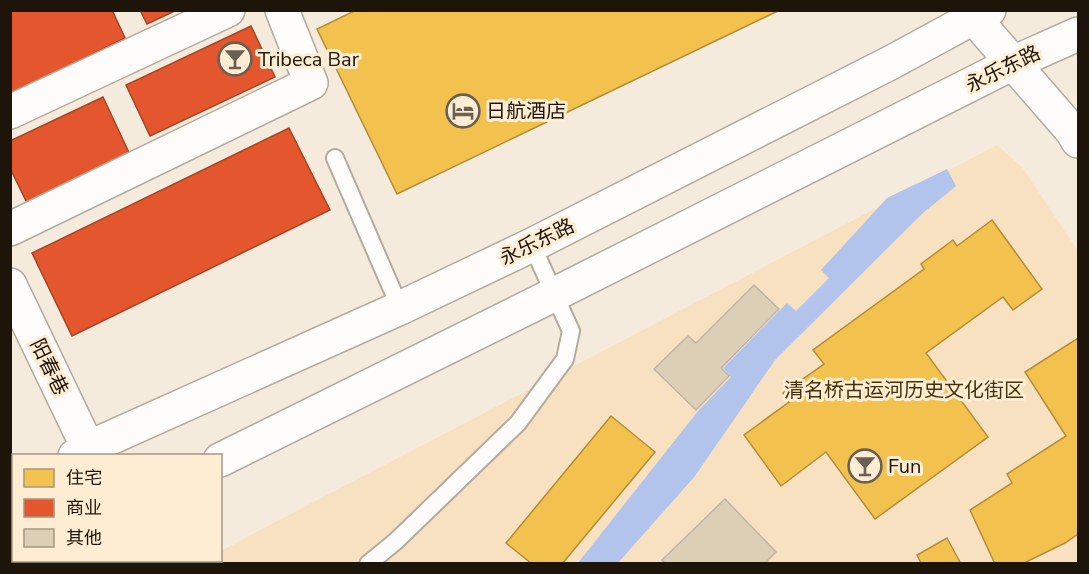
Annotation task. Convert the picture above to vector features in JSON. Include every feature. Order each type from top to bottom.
[{"type":"main road","points":[[10,112],[228,10]]},
{"type":"main road","points":[[10,229],[311,83],[282,10]]},
{"type":"main road","points":[[976,13],[1013,63],[1078,141]]},
{"type":"main road","name":"永乐东路","points":[[82,452],[400,308],[532,245],[892,62],[976,13]]},
{"type":"main road","name":"永乐东路","points":[[222,459],[1013,63],[1078,34]]},
{"type":"main road","name":"阳春巷","points":[[10,285],[82,452]]},
{"type":"lane","points":[[335,158],[400,308]]},
{"type":"lane","points":[[368,564],[396,541],[518,423],[566,359],[571,331],[532,245]]},
{"type":"green space","name":"清名桥古运河历史文化街区","points":[[997,145],[1022,167],[1078,251],[1078,563],[196,564],[222,562],[222,550]]},
{"type":"water","points":[[947,169],[956,186],[923,213],[775,360],[695,476],[618,563],[578,563],[698,411],[731,377],[723,368],[787,303],[796,311],[829,278],[821,270],[887,198]]},
{"type":"building: 住宅","name":"日航酒店","points":[[356,10],[780,10],[397,194],[317,29]]},
{"type":"building: 住宅","points":[[992,220],[1042,289],[1013,310],[1003,297],[926,353],[988,437],[875,519],[826,452],[781,486],[744,435],[789,402],[783,393],[824,364],[813,350],[924,269],[921,264],[953,240],[957,246]]},
{"type":"building: 住宅","points":[[1078,338],[1078,534],[1022,564],[995,564],[970,510],[1012,483],[1007,474],[1066,436],[1025,372]]},
{"type":"building: 住宅","points":[[611,416],[655,452],[562,564],[532,564],[506,543]]},
{"type":"building: 住宅","points":[[947,538],[961,564],[920,564],[917,555]]},
{"type":"building: 商业","points":[[10,10],[112,10],[125,38],[10,95]]},
{"type":"building: 商业","points":[[140,10],[177,10],[147,24]]},
{"type":"building: 商业","points":[[251,26],[275,77],[150,136],[126,85]]},
{"type":"building: 商业","points":[[103,97],[131,157],[28,205],[10,168],[10,141]]},
{"type":"building: 商业","points":[[289,128],[330,210],[72,336],[32,253]]},
{"type":"building: 其他","points":[[754,285],[779,309],[721,368],[729,376],[696,410],[654,369],[688,336],[696,343]]},
{"type":"building: 其他","points":[[725,499],[776,552],[764,564],[666,564],[662,560]]},
{"type":"place","name":"Tribeca Bar","points":[[235,59]]},
{"type":"place","name":"日航酒店","points":[[463,111]]},
{"type":"place","name":"Fun","points":[[865,466]]}]
